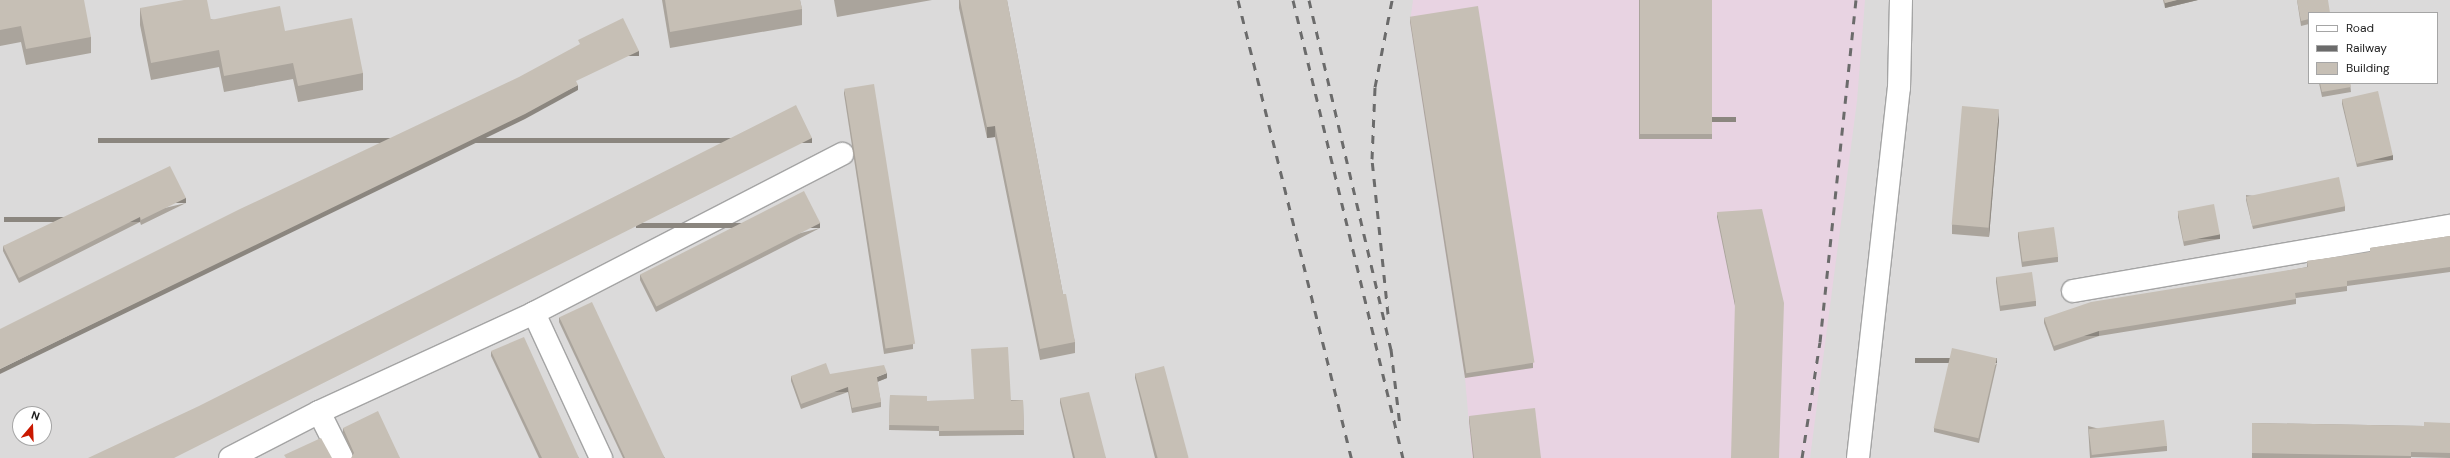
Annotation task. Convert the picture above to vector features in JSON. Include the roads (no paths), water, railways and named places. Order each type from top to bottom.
[{"type":"street","points":[[1858,458],[1899,88],[1901,0]]},
{"type":"street","points":[[230,458],[319,412],[534,313],[842,154]]},
{"type":"street","points":[[2072,291],[2450,226]]},
{"type":"street","points":[[534,313],[601,458]]},
{"type":"street","points":[[319,412],[342,458]]},
{"type":"railway","points":[[1238,0],[1351,458]]},
{"type":"railway","points":[[1293,0],[1403,458]]},
{"type":"railway","points":[[1309,0],[1391,349],[1400,426]]},
{"type":"railway","points":[[1388,314],[1372,159],[1375,87],[1392,0]]},
{"type":"railway","points":[[1802,458],[1820,342],[1856,0]]}]
